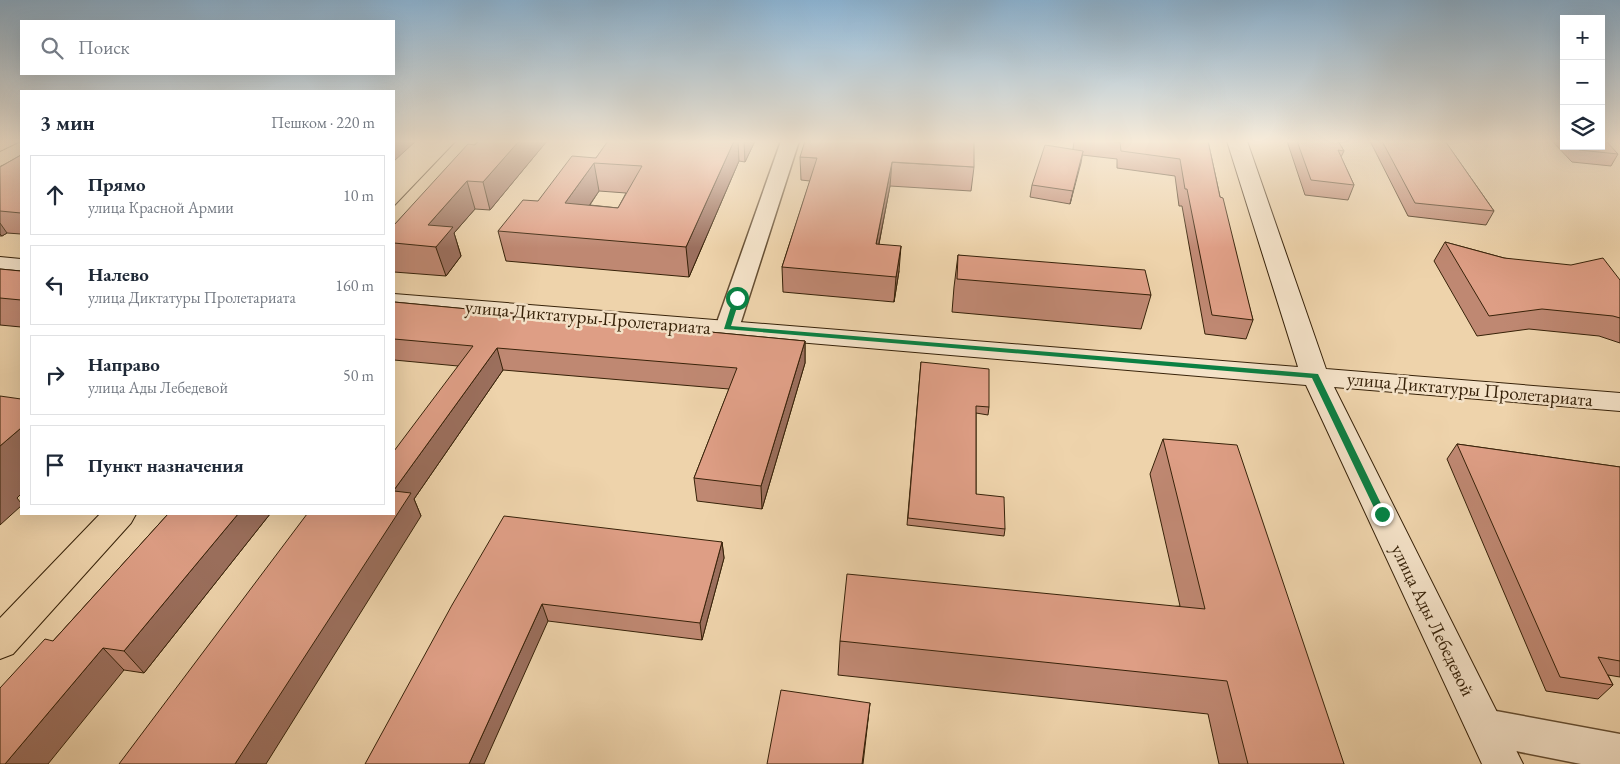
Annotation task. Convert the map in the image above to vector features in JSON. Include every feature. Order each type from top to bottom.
[{"type":"main road","points":[[395,218],[434,177]]},
{"type":"main road","points":[[0,643],[119,515]]},
{"type":"street","points":[[727,328],[778,177]]},
{"type":"street","name":"улица Ады Лебедевой","points":[[1249,177],[1315,376],[1503,764]]},
{"type":"street","points":[[0,264],[20,266]]},
{"type":"street","name":"улица Диктатуры Пролетариата","points":[[395,301],[1620,402]]},
{"type":"street","points":[[1485,728],[1620,754]]},
{"type":"building","points":[[0,177],[20,177],[20,213],[0,211]]},
{"type":"building","points":[[438,177],[488,177],[483,182],[467,181],[428,225],[453,227],[436,247],[395,243],[395,224]]},
{"type":"building","points":[[556,177],[584,177],[565,203],[618,208],[636,177],[718,177],[686,247],[498,231],[523,200],[538,201]]},
{"type":"building","points":[[811,177],[889,177],[876,244],[901,246],[896,277],[782,267]]},
{"type":"building","points":[[1035,177],[1077,177],[1073,191],[1032,185]]},
{"type":"building","points":[[1183,177],[1216,177],[1220,197],[1223,198],[1253,320],[1212,315],[1187,189],[1185,189]]},
{"type":"building","points":[[1310,177],[1350,177],[1354,185],[1311,180]]},
{"type":"building","points":[[1401,177],[1470,177],[1494,211],[1415,203]]},
{"type":"building","points":[[1445,242],[1504,258],[1571,265],[1603,258],[1620,280],[1620,318],[1542,309],[1489,316]]},
{"type":"building","points":[[958,255],[1145,270],[1151,295],[957,279]]},
{"type":"building","points":[[0,269],[20,271],[20,300],[0,298]]},
{"type":"building","points":[[395,302],[805,341],[761,486],[694,478],[737,368],[497,348],[395,489],[395,450],[473,346],[395,339]]},
{"type":"building","points":[[921,362],[989,369],[989,407],[976,406],[976,494],[1004,497],[1005,529],[908,518]]},
{"type":"building","points":[[0,396],[20,399],[20,429],[0,446]]},
{"type":"building","points":[[1163,439],[1237,445],[1344,764],[1248,764],[1227,681],[840,641],[847,574],[1205,609]]},
{"type":"building","points":[[1457,444],[1620,467],[1620,661],[1598,657],[1613,685],[1560,677]]},
{"type":"building","points":[[395,491],[411,493],[235,764],[119,764],[306,515],[395,515]]},
{"type":"building","points":[[167,515],[237,515],[124,651],[103,648],[5,764],[0,764],[0,688],[45,639],[53,641]]},
{"type":"building","points":[[504,516],[722,542],[700,623],[542,604],[469,764],[365,764],[452,605]]},
{"type":"building","points":[[781,690],[870,703],[862,764],[767,764]]},
{"type":"route","points":[[737,298],[727,328],[1315,376],[1382,514]]}]
